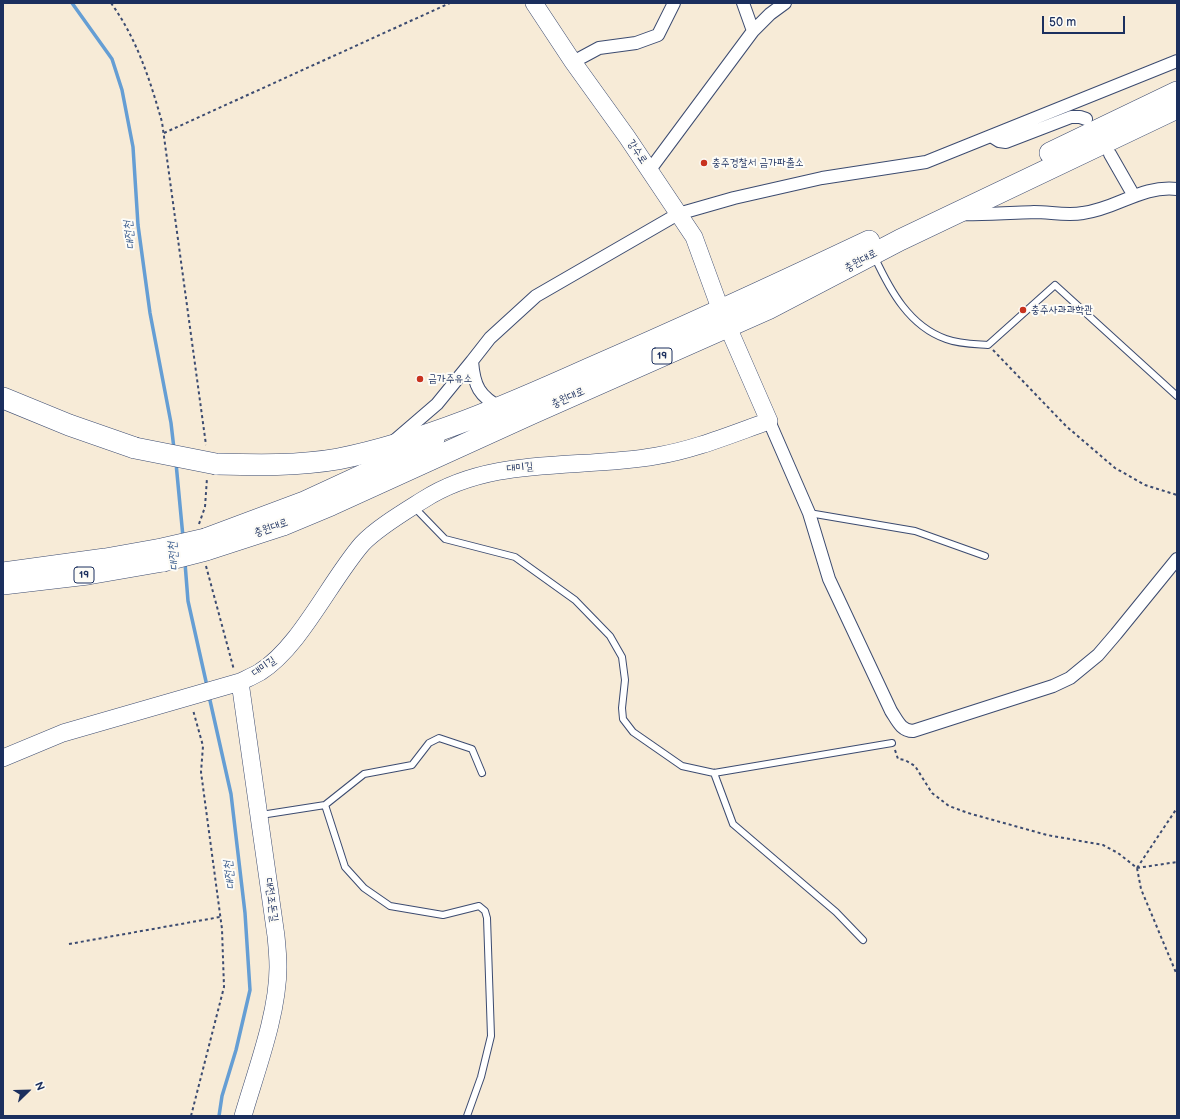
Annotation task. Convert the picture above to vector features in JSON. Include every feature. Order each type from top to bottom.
[{"type":"highway","name":"19","points":[[1135,120],[1177,92]]},
{"type":"highway","name":"19","points":[[1102,135],[1135,120],[1177,108]]},
{"type":"highway","name":"충원대로","points":[[3,398],[69,425],[135,448],[209,461],[296,464],[338,459],[389,446],[501,408],[725,319],[768,309],[873,254],[955,214],[1102,135]]},
{"type":"highway","name":"충원대로","points":[[3,584],[88,574],[162,554],[283,525],[331,505],[524,417],[725,319],[877,237],[1102,135]]},
{"type":"street","name":"강수로","points":[[534,3],[572,62],[649,170],[694,237],[725,319]]},
{"type":"street","points":[[572,62],[600,48],[636,43],[658,35],[674,3]]},
{"type":"street","points":[[742,3],[753,30]]},
{"type":"street","points":[[649,170],[753,30],[770,14],[785,3]]},
{"type":"street","points":[[389,446],[437,404],[490,338],[536,296],[678,214],[734,198],[822,178],[926,162],[1177,61]]},
{"type":"street","points":[[991,136],[999,141],[1006,142],[1070,117],[1080,116],[1102,135],[1134,196]]},
{"type":"street","points":[[955,214],[1083,213],[1112,205],[1144,191],[1165,188],[1177,189]]},
{"type":"street","points":[[725,319],[809,513],[829,579],[892,711],[901,727],[907,731],[913,731],[1017,698],[1053,686],[1070,678],[1107,645],[1177,559]]},
{"type":"street","points":[[472,361],[474,379],[486,400],[501,408]]},
{"type":"street","points":[[204,544],[406,454],[501,408]]},
{"type":"street","name":"대미길","points":[[191,703],[260,672],[283,653],[363,543],[413,506],[441,489],[492,471],[514,468],[618,461],[657,456],[706,443],[769,421]]},
{"type":"street","name":"충원대로","points":[[3,571],[104,557],[162,554]]},
{"type":"street","name":"대전조돈길","points":[[235,683],[259,816],[276,936],[278,968],[275,993],[267,1033],[244,1116]]},
{"type":"street","points":[[3,758],[63,733],[191,703]]},
{"type":"lane","points":[[873,254],[888,286],[906,312],[928,329],[945,339],[968,344],[988,345],[1055,285],[1177,396]]},
{"type":"lane","points":[[413,506],[445,539],[515,557],[575,600],[610,636],[622,657],[625,680],[622,708],[624,719],[633,732],[682,766],[714,773],[892,743]]},
{"type":"lane","points":[[809,513],[915,531],[985,556]]},
{"type":"lane","points":[[259,816],[325,805],[364,774],[412,765],[429,743],[439,738],[472,749],[482,773]]},
{"type":"lane","points":[[714,773],[733,824],[836,912],[863,940]]},
{"type":"lane","points":[[325,805],[345,867],[364,888],[390,906],[443,915],[479,906],[485,910],[487,918],[491,1036],[481,1077],[467,1116]]},
{"type":"path","points":[[111,3],[125,22],[137,48],[152,86],[164,133],[209,461],[205,507],[199,524],[233,668],[235,683]]},
{"type":"path","points":[[164,133],[450,3]]},
{"type":"path","points":[[988,345],[1038,398],[1096,453],[1115,468],[1145,485],[1177,495]]},
{"type":"path","points":[[191,703],[203,746],[201,772],[220,917],[224,967],[224,987],[191,1116]]},
{"type":"path","points":[[892,743],[898,759],[905,760],[915,766],[932,792],[949,806],[968,813],[1047,835],[1103,845],[1118,852],[1137,868],[1141,889],[1177,975]]},
{"type":"path","points":[[1137,868],[1177,808]]},
{"type":"path","points":[[1137,868],[1177,862]]},
{"type":"path","points":[[69,944],[220,917]]},
{"type":"waterway","name":"대전천","points":[[72,3],[112,59],[122,90],[133,147],[138,225],[150,313],[171,423],[174,449]]},
{"type":"waterway","name":"대전천","points":[[176,463],[183,537]]},
{"type":"waterway","name":"대전천","points":[[185,563],[188,601],[207,686]]},
{"type":"waterway","name":"대전천","points":[[209,696],[231,794],[245,913],[250,990],[236,1050],[222,1096],[219,1116]]},
{"type":"place","name":"충주경찰서 금가파출소","points":[[704,163]]},
{"type":"place","name":"충주사과과학관","points":[[1023,310]]},
{"type":"place","name":"금가주유소","points":[[420,379]]}]
